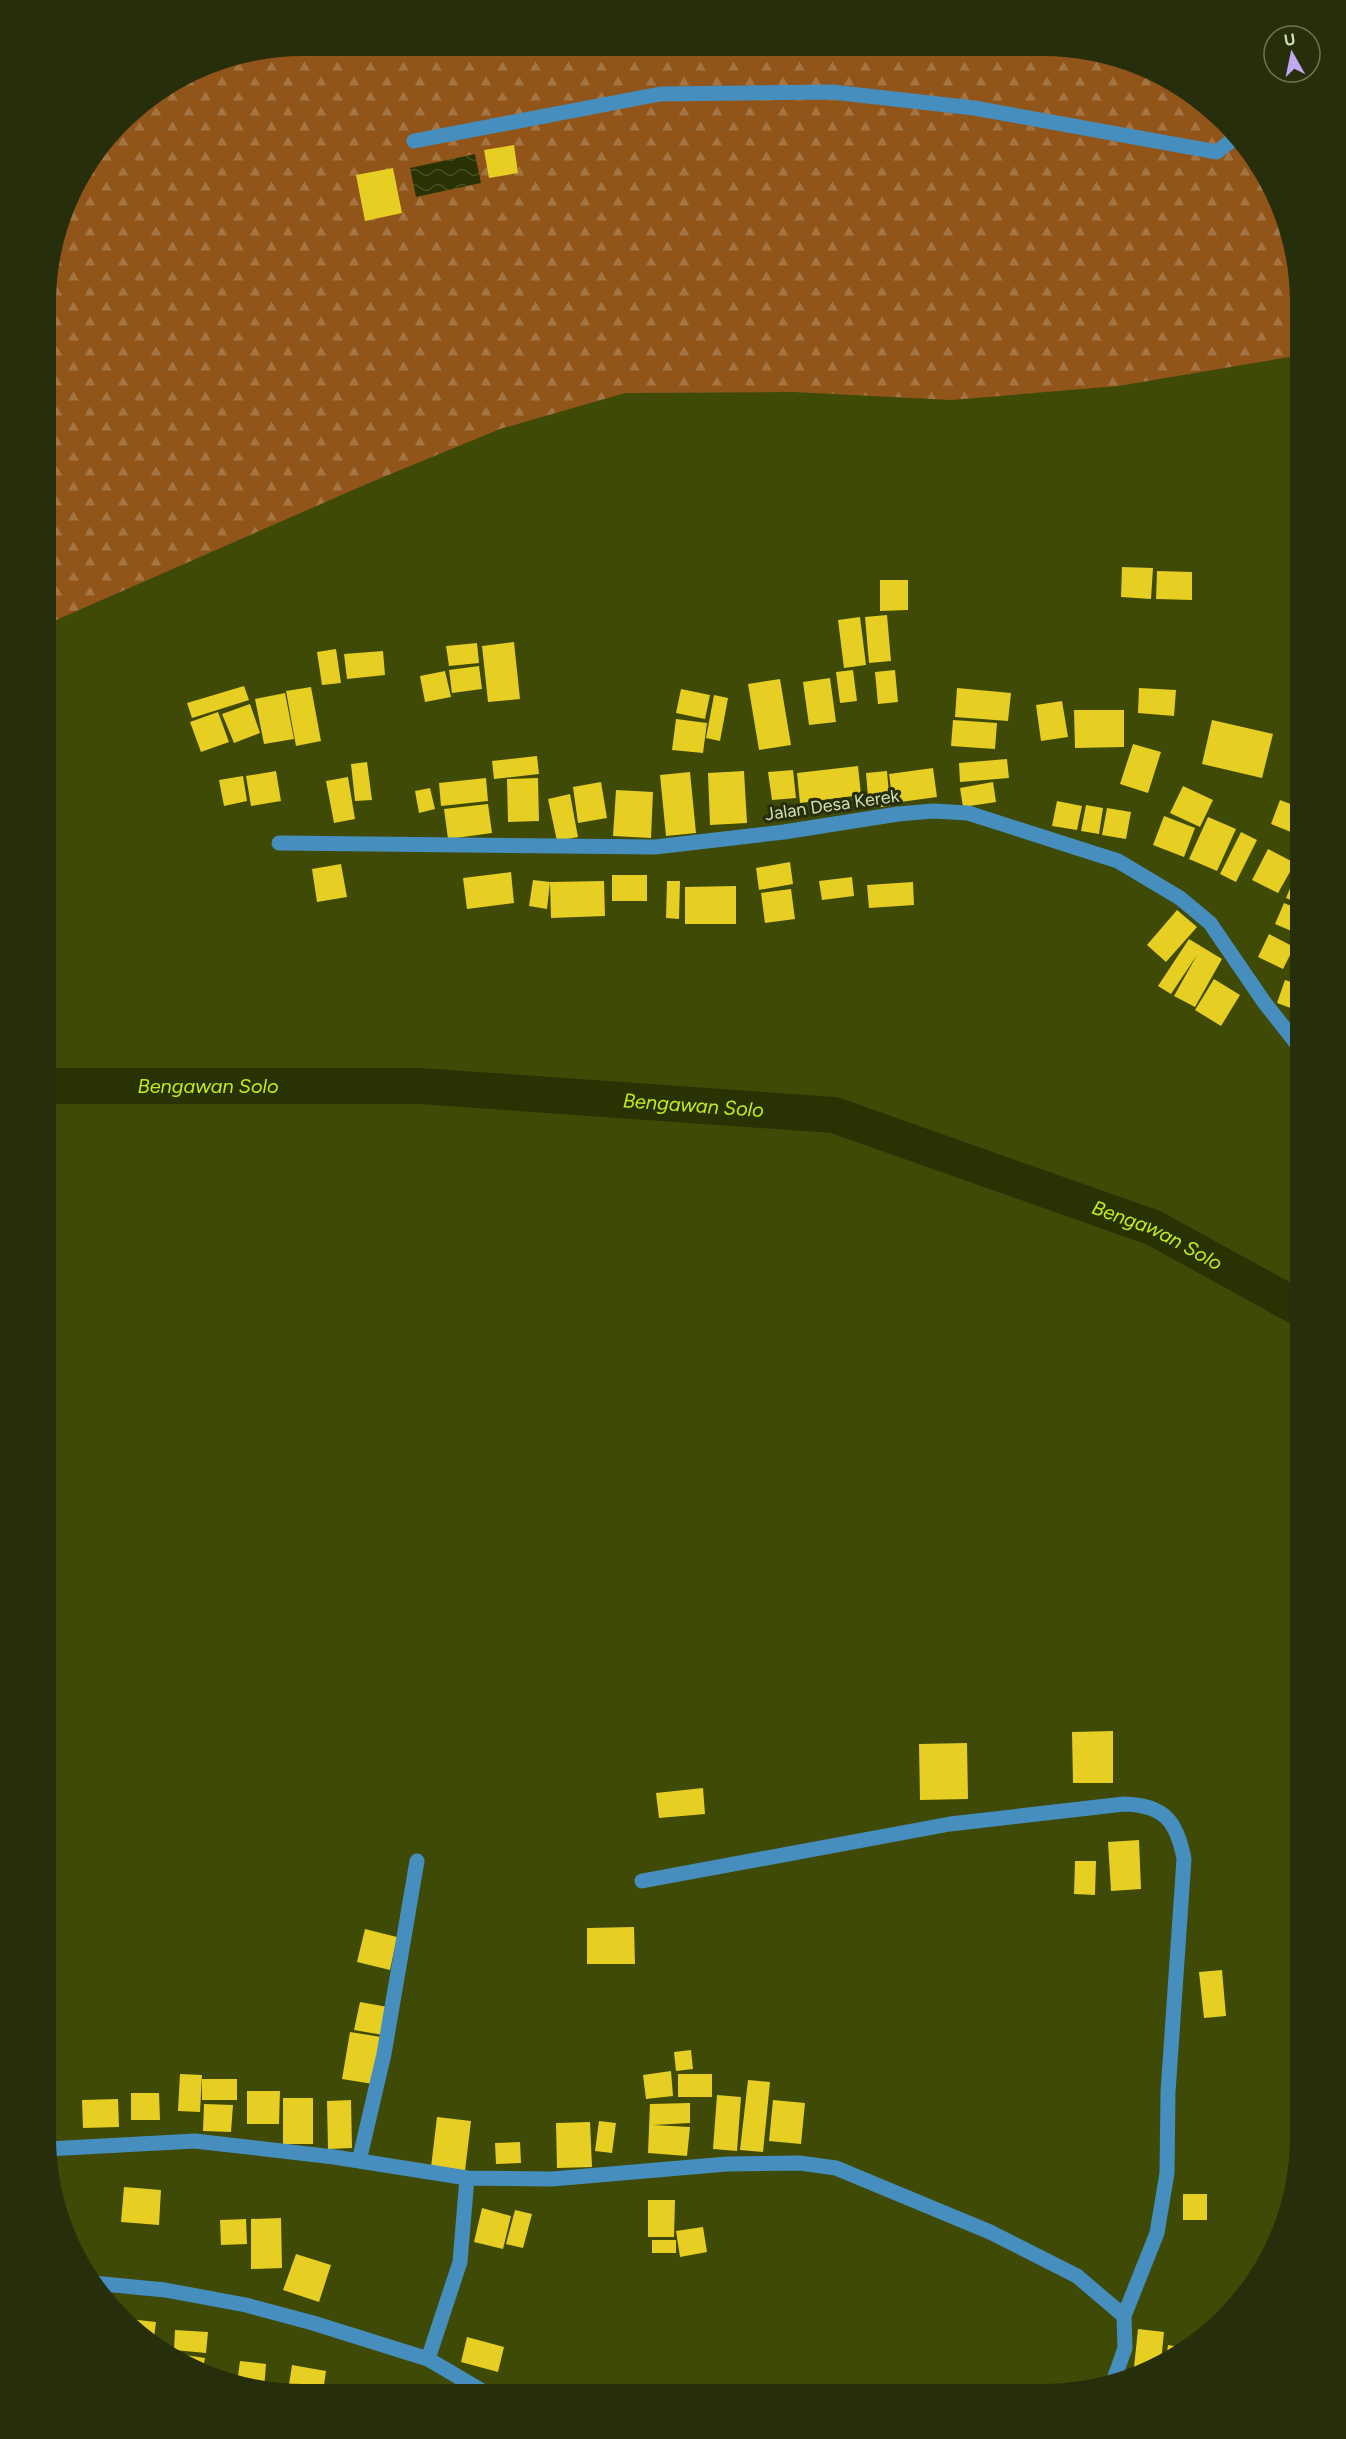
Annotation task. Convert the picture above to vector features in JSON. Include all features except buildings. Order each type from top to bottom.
[{"type":"street","points":[[414,141],[660,94],[821,92],[974,108],[1217,152],[1230,141]]},
{"type":"street","name":"Jalan Desa Kerek","points":[[279,843],[656,847],[784,832],[898,814],[933,811],[968,813],[1118,861],[1180,898],[1210,923],[1264,1002],[1291,1036]]},
{"type":"street","points":[[642,1881],[950,1824],[1124,1803],[1140,1804],[1157,1810],[1169,1819],[1180,1836],[1184,1859],[1168,2092],[1167,2173],[1157,2233],[1124,2316],[1125,2348],[1117,2372]]},
{"type":"street","points":[[359,2160],[384,2054],[417,1861]]},
{"type":"street","points":[[56,2149],[195,2141],[359,2160],[467,2178],[552,2179],[727,2164],[800,2163],[836,2168],[990,2232],[1058,2266],[1077,2276],[1124,2316]]},
{"type":"street","points":[[428,2359],[460,2262],[467,2178]]},
{"type":"street","points":[[105,2284],[165,2290],[246,2305],[428,2359],[470,2384]]},
{"type":"green space","points":[[286,56],[1060,56],[1092,60],[1153,81],[1181,97],[1218,128],[1249,165],[1265,193],[1286,254],[1291,302],[1291,357],[1118,386],[951,400],[794,392],[625,393],[500,429],[369,483],[56,620],[56,286],[64,239],[81,193],[97,165],[117,140],[165,97],[208,74],[254,60]]},
{"type":"water","points":[[475,154],[481,183],[416,197],[410,168]]},
{"type":"waterway","name":"Bengawan Solo","points":[[56,1086],[420,1086],[834,1115],[1154,1228],[1291,1303]]}]
